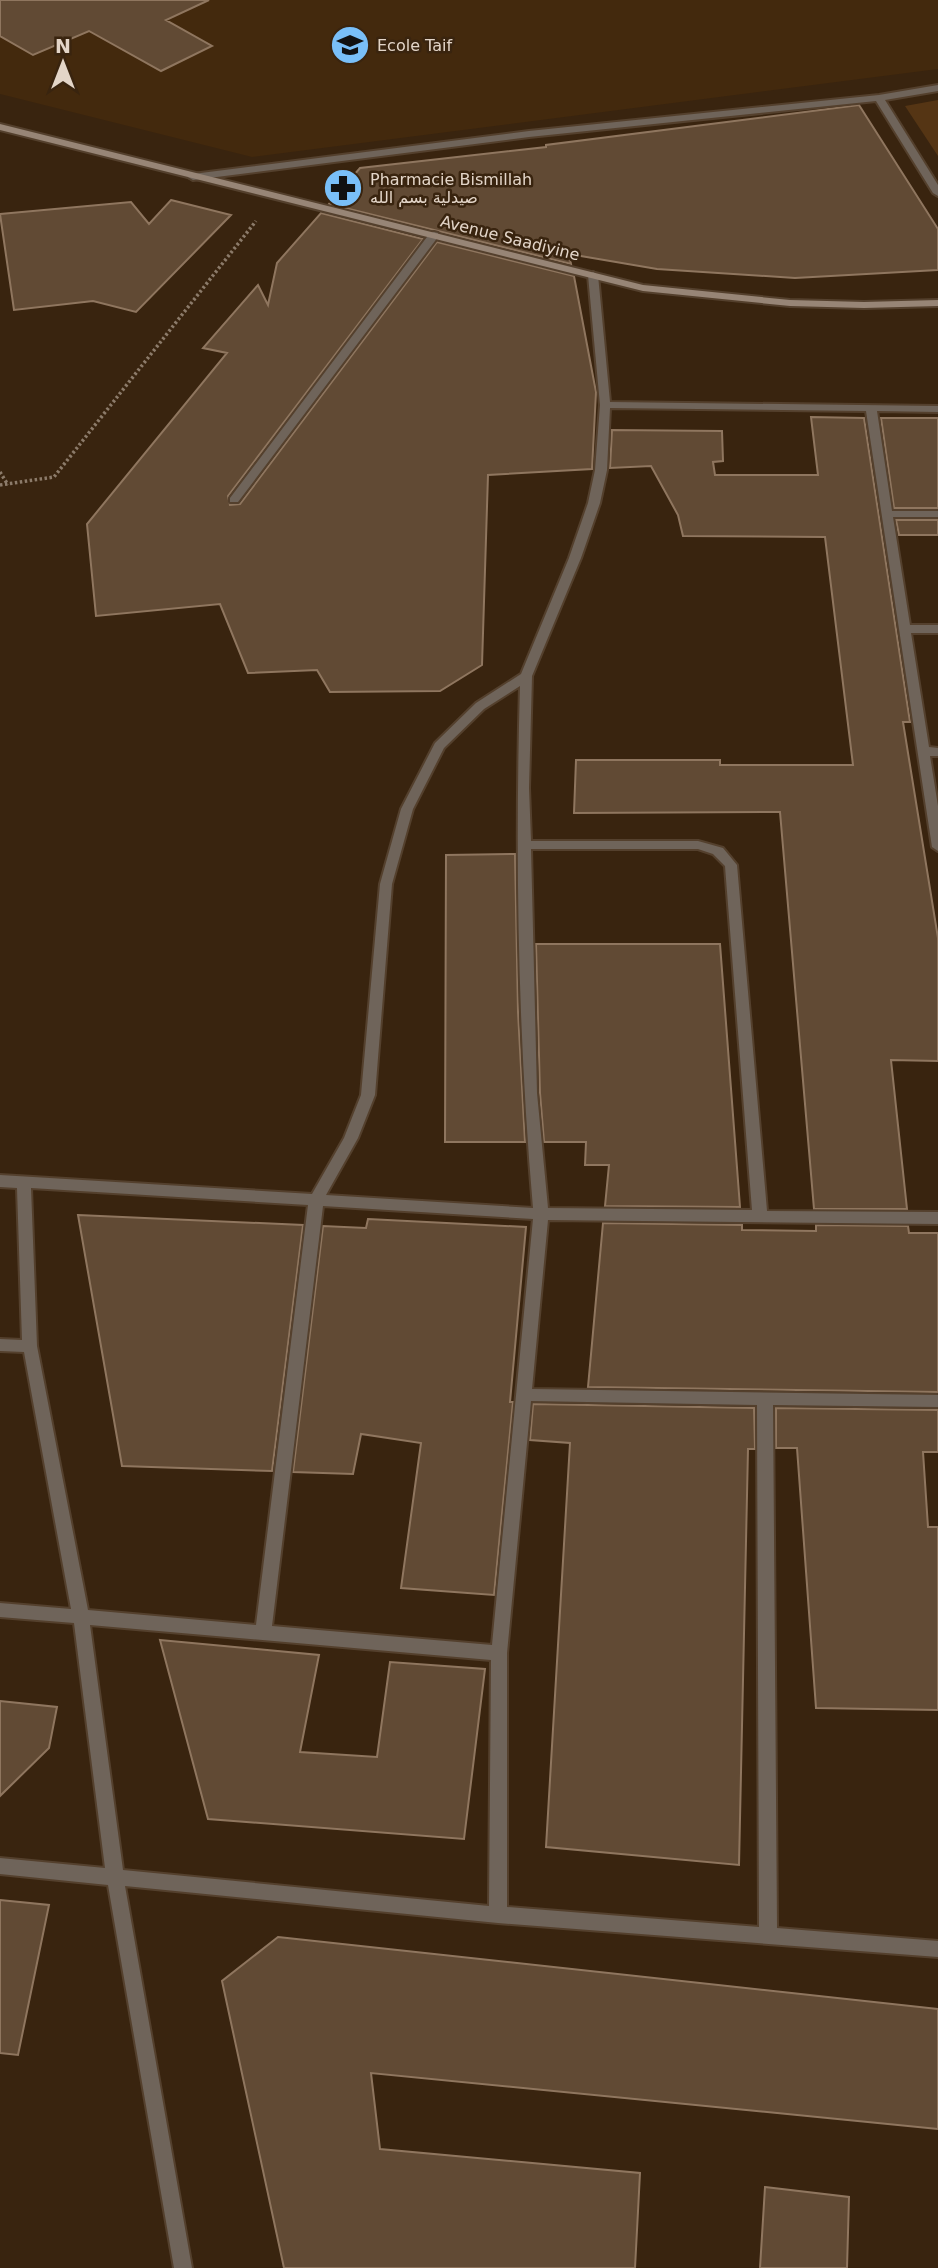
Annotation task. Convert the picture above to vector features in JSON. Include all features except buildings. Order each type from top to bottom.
[{"type":"main road","name":"Avenue Saadiyine","points":[[0,127],[643,288],[729,300],[891,306],[938,303]]},
{"type":"street","points":[[193,177],[529,134],[879,98],[938,88]]},
{"type":"street","points":[[879,98],[938,193]]},
{"type":"street","points":[[234,500],[434,235]]},
{"type":"street","points":[[498,1915],[499,1653],[541,1214],[530,1093],[524,845],[526,676],[594,503],[604,449],[605,405],[593,275]]},
{"type":"street","points":[[605,405],[938,409]]},
{"type":"street","points":[[871,408],[938,847]]},
{"type":"street","points":[[887,514],[938,514]]},
{"type":"street","points":[[905,629],[938,629]]},
{"type":"street","points":[[263,1634],[316,1201],[351,1138],[368,1095],[386,884],[407,809],[439,746],[480,705],[526,676]]},
{"type":"street","points":[[923,751],[938,752]]},
{"type":"street","points":[[524,845],[698,845],[718,851],[732,865],[760,1216]]},
{"type":"street","points":[[0,1181],[541,1214],[938,1218]]},
{"type":"street","points":[[24,1182],[30,1346],[81,1617],[115,1877],[183,2268]]},
{"type":"street","points":[[0,1345],[30,1346]]},
{"type":"street","points":[[524,1395],[938,1401]]},
{"type":"street","points":[[765,1398],[768,1935]]},
{"type":"street","points":[[0,1610],[499,1653]]},
{"type":"street","points":[[0,1866],[498,1915],[938,1949]]},
{"type":"path","points":[[0,485],[54,477],[276,196]]},
{"type":"path","points":[[0,472],[8,485]]},
{"type":"shaded area","name":"Ecole Taif","points":[[0,0],[938,0],[938,69],[252,157],[0,94]]},
{"type":"shaded area","points":[[938,100],[938,156],[905,106]]},
{"type":"place","name":"Ecole Taif","points":[[350,45]]},
{"type":"place","name":"Pharmacie Bismillah صيدلية بسم الله","points":[[343,188]]}]
